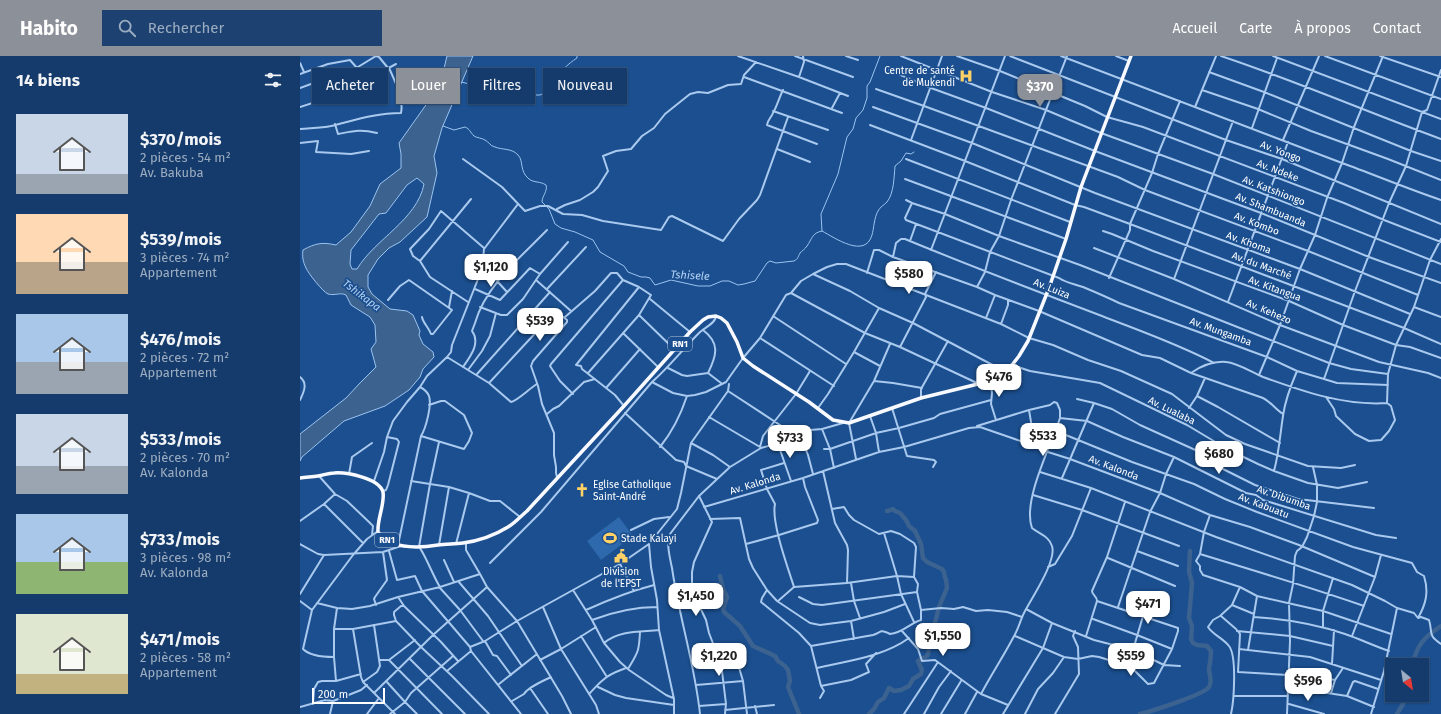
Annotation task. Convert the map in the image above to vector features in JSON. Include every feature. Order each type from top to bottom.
[{"type":"highway","points":[[716,316],[727,323],[743,358],[809,402],[833,420],[849,423],[870,414],[921,398],[978,384],[1004,371],[1012,365],[1019,356],[1029,338],[1060,258],[1081,187],[1130,56]]},
{"type":"highway","name":"RN1","points":[[382,491],[383,498],[378,531],[380,535],[390,543],[427,548],[439,545],[466,543],[483,538],[510,526],[558,478],[690,332],[703,320],[708,317],[716,316]]},
{"type":"highway","points":[[300,478],[334,473],[349,474],[374,482],[382,491]]},
{"type":"street","points":[[300,129],[318,128],[360,117],[401,113],[402,106],[400,96],[389,68],[377,56],[359,68]]},
{"type":"street","points":[[738,56],[848,96]]},
{"type":"street","points":[[795,56],[852,77]]},
{"type":"street","points":[[846,56],[858,60]]},
{"type":"street","name":"Av. Katshiongo","points":[[901,56],[992,92],[1046,110],[1101,133],[1213,174],[1441,264]]},
{"type":"street","points":[[911,140],[942,56]]},
{"type":"street","name":"Av. Ndeke","points":[[957,56],[1000,71],[1086,106],[1107,117],[1143,127],[1441,241]]},
{"type":"street","points":[[931,250],[1005,56]]},
{"type":"street","name":"Av. Yongo","points":[[1010,56],[1226,140],[1282,159],[1441,224]]},
{"type":"street","points":[[1061,56],[1067,57],[1121,80],[1252,128],[1342,164],[1368,172],[1398,185],[1441,200]]},
{"type":"street","points":[[1116,56],[1129,61]]},
{"type":"street","points":[[1195,107],[1216,56]]},
{"type":"street","points":[[1221,56],[1306,86],[1441,139]]},
{"type":"street","points":[[1273,56],[1441,119]]},
{"type":"street","points":[[1283,140],[1319,56]]},
{"type":"street","points":[[1325,56],[1441,99]]},
{"type":"street","points":[[1259,375],[1274,341],[1300,269],[1315,235],[1327,198],[1342,164],[1354,127],[1369,91],[1381,56],[1440,77]]},
{"type":"street","points":[[978,287],[985,272],[990,252],[1000,236],[1011,200],[1067,57]]},
{"type":"street","points":[[799,77],[804,62],[803,58]]},
{"type":"street","points":[[1252,128],[1277,58]]},
{"type":"street","points":[[316,68],[350,60],[356,68]]},
{"type":"street","points":[[556,210],[580,200],[598,187],[608,171],[603,156],[616,151],[631,149],[642,136],[654,128],[665,114],[690,94],[698,92],[708,93],[728,85],[741,84],[744,77],[756,62]]},
{"type":"street","points":[[300,63],[304,72]]},
{"type":"street","points":[[300,107],[329,97],[370,79],[396,64]]},
{"type":"street","points":[[300,74],[312,69]]},
{"type":"street","name":"Av. Shambuanda","points":[[889,70],[930,88],[986,108],[1152,173],[1207,192],[1369,257],[1441,283]]},
{"type":"street","points":[[1324,379],[1355,291],[1389,204],[1406,166],[1422,112],[1427,110],[1440,77],[1441,70]]},
{"type":"street","points":[[1209,72],[1354,127],[1411,151],[1441,161]]},
{"type":"street","points":[[744,77],[832,108],[842,113]]},
{"type":"street","points":[[300,88],[312,84]]},
{"type":"street","name":"Av. Kombo","points":[[876,89],[1118,177],[1145,190],[1254,230],[1418,295]]},
{"type":"street","points":[[782,90],[767,124],[783,132],[817,144]]},
{"type":"street","points":[[1202,90],[1258,109],[1441,180]]},
{"type":"street","points":[[832,108],[840,93]]},
{"type":"street","points":[[1109,278],[1130,230],[1130,224],[1180,101]]},
{"type":"street","name":"Av. Khoma","points":[[873,107],[972,143],[1081,187],[1300,269],[1410,314]]},
{"type":"street","points":[[773,111],[828,130]]},
{"type":"street","points":[[463,159],[502,186],[526,211],[536,207],[548,206],[562,214],[582,215],[603,221],[661,230],[669,217],[672,216],[723,241],[739,219],[757,200],[788,117]]},
{"type":"street","points":[[1174,279],[1233,121]]},
{"type":"street","points":[[335,124],[338,134],[355,130],[366,130],[377,133]]},
{"type":"street","name":"Av. du Marché","points":[[870,125],[1075,205],[1130,224],[1404,328],[1441,344]]},
{"type":"street","points":[[300,143],[318,141],[316,152],[351,154],[369,151]]},
{"type":"street","points":[[1228,302],[1288,142]]},
{"type":"street","points":[[777,149],[810,162]]},
{"type":"street","points":[[906,159],[1070,222]]},
{"type":"street","points":[[905,179],[1066,239]]},
{"type":"street","points":[[420,261],[471,199]]},
{"type":"street","points":[[906,200],[1060,258],[1329,363],[1351,369],[1388,374]]},
{"type":"street","points":[[893,257],[896,243],[899,240],[901,239],[910,242],[916,224],[905,219],[912,203]]},
{"type":"street","points":[[374,482],[384,452],[387,437],[394,421],[427,376],[451,352],[452,345],[468,302],[482,269],[484,248],[518,204]]},
{"type":"street","points":[[468,302],[430,277],[420,261],[413,256],[410,249],[429,229],[441,212],[484,248]]},
{"type":"street","name":"Av. Mungamba","points":[[916,224],[1097,293],[1119,303],[1267,357],[1297,371],[1337,383],[1388,385]]},
{"type":"street","points":[[462,367],[474,349],[475,335],[472,331],[480,307],[488,294],[498,281],[547,230]]},
{"type":"street","name":"Av. Kitangua","points":[[1103,231],[1235,282],[1289,301],[1396,345],[1410,347],[1441,358]]},
{"type":"street","points":[[1387,403],[1388,374],[1396,345],[1414,307],[1430,260],[1441,241]]},
{"type":"street","points":[[480,307],[504,316],[507,315],[523,299],[540,274],[568,242]]},
{"type":"street","name":"Av. Luiza","points":[[910,242],[1192,351],[1214,363]]},
{"type":"street","points":[[547,289],[586,247]]},
{"type":"street","name":"Av. Kehezo","points":[[1094,248],[1174,279],[1280,325],[1336,346],[1391,366],[1441,378]]},
{"type":"street","points":[[867,273],[872,253],[875,249],[879,250],[893,257],[978,287],[995,295],[1039,311],[1142,355],[1160,358],[1191,373],[1263,398],[1283,414]]},
{"type":"street","points":[[652,382],[673,394],[687,396],[706,392],[726,382],[743,358],[760,338],[786,295],[791,293],[798,283],[813,274],[827,267],[842,263],[1001,324],[1029,338],[1053,345],[1088,360],[1121,371],[1172,394],[1182,400],[1189,408],[1226,435],[1245,444],[1313,467],[1341,468],[1355,465]]},
{"type":"street","points":[[474,289],[500,300],[530,268],[540,274]]},
{"type":"street","points":[[900,348],[914,323],[926,297],[924,294],[936,272]]},
{"type":"street","points":[[564,318],[595,291],[611,273],[617,273],[623,280],[651,294],[650,299],[639,315],[588,373]]},
{"type":"street","points":[[813,274],[850,291],[879,308],[914,323],[1004,371]]},
{"type":"street","points":[[388,300],[400,286],[409,280],[452,310],[433,334],[431,334],[430,329],[422,317]]},
{"type":"street","points":[[536,280],[572,311]]},
{"type":"street","points":[[573,394],[560,381],[550,364],[623,280]]},
{"type":"street","points":[[498,281],[508,293]]},
{"type":"street","points":[[624,406],[617,397],[582,369],[581,366],[576,365],[639,287]]},
{"type":"street","points":[[449,307],[452,291]]},
{"type":"street","points":[[477,374],[550,292]]},
{"type":"street","points":[[791,293],[865,333],[978,384]]},
{"type":"street","points":[[986,318],[995,295]]},
{"type":"street","points":[[650,299],[690,332]]},
{"type":"street","points":[[1001,324],[1008,305],[1008,300]]},
{"type":"street","points":[[1414,307],[1441,317]]},
{"type":"street","points":[[818,409],[834,386],[879,308]]},
{"type":"street","points":[[489,383],[554,313],[557,312],[564,318],[567,322],[531,363],[542,404],[554,433],[556,473],[558,478]]},
{"type":"street","points":[[468,370],[482,351],[490,336],[496,313]]},
{"type":"street","points":[[639,315],[675,350]]},
{"type":"street","points":[[490,563],[541,512],[652,382],[668,368],[703,330],[714,321],[716,316]]},
{"type":"street","points":[[773,316],[846,364]]},
{"type":"street","points":[[703,330],[714,342],[716,351],[708,373]]},
{"type":"street","points":[[623,333],[658,368]]},
{"type":"street","points":[[760,338],[834,386]]},
{"type":"street","points":[[921,398],[922,388],[948,341]]},
{"type":"street","points":[[856,460],[849,423],[874,381],[890,344]]},
{"type":"street","points":[[606,388],[640,349]]},
{"type":"street","points":[[854,352],[880,366]]},
{"type":"street","points":[[447,357],[462,367],[477,374],[512,402],[537,384]]},
{"type":"street","points":[[1191,373],[1214,363],[1225,362],[1290,386],[1326,397],[1360,402],[1387,403],[1391,406],[1395,416],[1394,423],[1381,440],[1373,442],[1369,441],[1356,434],[1336,416],[1334,409],[1326,397]]},
{"type":"street","name":"Av. Lualaba","points":[[1012,365],[1030,371],[1100,383],[1187,425],[1227,449],[1274,471],[1317,485],[1338,488],[1367,482]]},
{"type":"street","points":[[668,368],[687,376],[708,373],[721,384]]},
{"type":"street","points":[[761,447],[763,436],[796,394],[810,371]]},
{"type":"street","points":[[1274,471],[1278,456],[1283,414],[1290,386],[1297,371]]},
{"type":"street","points":[[300,377],[304,381],[305,385],[304,393],[300,400]]},
{"type":"street","points":[[1189,408],[1197,396],[1205,378]]},
{"type":"street","points":[[547,414],[573,394],[584,382],[595,379]]},
{"type":"street","points":[[990,379],[992,393],[991,404],[996,420]]},
{"type":"street","points":[[874,381],[922,388]]},
{"type":"street","points":[[470,647],[499,633],[620,564],[649,544],[676,509],[681,493],[691,443],[728,391],[729,384]]},
{"type":"street","points":[[300,544],[318,554],[324,555],[353,555],[383,552],[389,551],[400,545],[411,481],[421,436],[425,430],[429,405],[428,394],[420,387]]},
{"type":"street","points":[[728,391],[783,427],[796,438]]},
{"type":"street","points":[[660,447],[667,439],[677,422],[687,396]]},
{"type":"street","points":[[1197,396],[1280,443]]},
{"type":"street","points":[[1078,399],[1112,409],[1140,425],[1202,453],[1223,469],[1245,481],[1298,499],[1374,508]]},
{"type":"street","points":[[824,449],[830,449],[876,433],[934,418],[940,414],[991,400]]},
{"type":"street","points":[[421,436],[464,449],[470,441],[472,433],[464,416],[445,401],[429,405]]},
{"type":"street","points":[[976,427],[1056,402],[1060,410],[1060,418],[1056,431],[1032,496],[1029,516],[1032,528],[1044,535],[1052,546],[1053,552],[1051,562],[1022,617],[1015,636],[996,666],[981,694]]},
{"type":"street","points":[[1062,478],[1094,403]]},
{"type":"street","points":[[892,408],[907,456],[936,462],[933,468]]},
{"type":"street","points":[[1029,410],[1035,446]]},
{"type":"street","points":[[625,413],[660,447],[676,460],[684,462],[686,466],[717,479]]},
{"type":"street","points":[[870,414],[876,433],[879,452]]},
{"type":"street","points":[[709,417],[761,447]]},
{"type":"street","name":"Av. Dibumba","points":[[1060,418],[1087,420],[1123,437],[1174,457],[1246,493],[1256,495],[1263,500],[1376,535],[1396,538]]},
{"type":"street","points":[[700,714],[696,685],[673,580],[668,540],[670,534],[699,496],[730,467],[761,447],[796,438],[810,430],[844,422]]},
{"type":"street","name":"Av. Kalonda","points":[[704,507],[803,478],[879,452],[904,447],[976,427],[1000,433],[1070,459],[1160,493],[1210,515],[1250,526],[1375,577]]},
{"type":"street","points":[[822,428],[830,449],[834,468]]},
{"type":"street","name":"Av. Kabuatu","points":[[1056,431],[1105,452],[1194,484],[1257,512],[1353,547],[1412,563],[1418,572],[1424,576],[1427,589],[1426,604],[1418,618]]},
{"type":"street","points":[[800,435],[808,455],[813,474]]},
{"type":"street","points":[[382,491],[386,490],[388,486],[399,442],[397,439],[387,437]]},
{"type":"street","points":[[439,442],[419,547],[422,550],[433,576],[440,587],[511,675]]},
{"type":"street","points":[[349,474],[352,457],[372,443]]},
{"type":"street","points":[[691,443],[713,455],[730,467]]},
{"type":"street","points":[[776,443],[779,447],[791,481]]},
{"type":"street","points":[[1117,608],[1150,512],[1160,493],[1166,474],[1174,457]]},
{"type":"street","points":[[784,463],[760,470],[767,489],[775,504],[774,509],[778,535],[794,587]]},
{"type":"street","points":[[1287,714],[1290,654],[1289,603],[1297,551],[1302,547],[1309,531],[1317,502],[1317,485],[1313,467]]},
{"type":"street","points":[[823,471],[835,523],[847,545],[847,583]]},
{"type":"street","points":[[1040,472],[1091,488],[1150,512],[1368,592],[1397,608],[1414,613],[1418,618],[1421,617],[1429,620],[1431,633],[1441,644]]},
{"type":"street","points":[[319,476],[327,487],[335,494],[348,501],[373,526],[372,535]]},
{"type":"street","points":[[746,544],[818,522],[803,478]]},
{"type":"street","points":[[411,481],[450,487],[468,492],[490,501],[500,501],[520,517]]},
{"type":"street","points":[[439,545],[450,487]]},
{"type":"street","points":[[1048,567],[1054,565],[1075,531],[1091,488]]},
{"type":"street","points":[[456,544],[468,492]]},
{"type":"street","points":[[300,521],[335,494]]},
{"type":"street","points":[[699,496],[712,522],[694,562],[692,585],[719,659],[726,704],[725,714]]},
{"type":"street","points":[[1032,496],[1082,510],[1179,546]]},
{"type":"street","points":[[1015,636],[1064,657],[1078,659],[1092,656],[1112,661],[1134,670],[1150,685],[1156,681],[1172,649],[1178,628],[1097,600],[1092,591],[1107,557],[1125,502]]},
{"type":"street","points":[[324,504],[363,543]]},
{"type":"street","points":[[811,646],[875,635],[879,631],[885,631],[890,634],[902,631],[914,622],[921,620],[921,610],[917,592],[918,584],[914,577],[916,547],[914,543],[894,532],[878,534],[854,520],[844,507],[832,509]]},
{"type":"street","points":[[1210,515],[1204,532],[1200,554],[1196,561],[1200,566],[1202,574],[1240,587],[1257,596],[1323,611],[1391,634]]},
{"type":"street","points":[[631,530],[654,519],[670,517]]},
{"type":"street","points":[[710,518],[740,518],[747,552],[753,568],[767,590],[787,609],[815,624],[820,625],[851,620],[884,612],[905,604]]},
{"type":"street","points":[[334,657],[317,655],[305,651],[303,648],[312,610],[368,537],[378,531]]},
{"type":"street","points":[[884,533],[901,594],[914,622]]},
{"type":"street","points":[[466,543],[466,550],[480,574],[488,587],[518,621],[571,714]]},
{"type":"street","points":[[649,544],[659,630],[674,699],[674,714]]},
{"type":"street","points":[[389,551],[397,580],[415,576],[422,591],[470,647],[471,651],[521,714]]},
{"type":"street","points":[[1137,551],[1178,566]]},
{"type":"street","points":[[376,605],[374,597],[387,580],[383,552]]},
{"type":"street","points":[[1200,554],[1293,584],[1328,593],[1364,606]]},
{"type":"street","points":[[300,594],[324,555]]},
{"type":"street","points":[[1352,636],[1375,577],[1381,555]]},
{"type":"street","points":[[1107,557],[1175,586]]},
{"type":"street","points":[[444,560],[454,583]]},
{"type":"street","points":[[620,564],[634,590]]},
{"type":"street","points":[[316,603],[337,608],[352,609],[376,605],[398,597],[458,582],[480,574]]},
{"type":"street","points":[[777,601],[794,587],[851,583],[897,576],[914,577]]},
{"type":"street","points":[[1323,627],[1323,611],[1333,578]]},
{"type":"street","points":[[458,582],[488,616],[522,666]]},
{"type":"street","points":[[851,583],[854,601],[860,618]]},
{"type":"street","points":[[586,610],[634,590],[654,585]]},
{"type":"street","points":[[374,693],[448,621],[472,599],[488,587]]},
{"type":"street","points":[[1231,714],[1234,696],[1232,650],[1229,645],[1208,627],[1213,620],[1232,605],[1240,587]]},
{"type":"street","points":[[573,590],[604,642],[627,668],[674,699]]},
{"type":"street","points":[[767,590],[761,602],[799,633],[811,646],[821,686],[824,691],[820,698]]},
{"type":"street","points":[[799,597],[813,604],[822,605],[917,592]]},
{"type":"street","points":[[1248,650],[1257,596]]},
{"type":"street","points":[[398,597],[404,606],[458,661]]},
{"type":"street","points":[[1086,637],[1097,600]]},
{"type":"street","points":[[300,602],[312,610]]},
{"type":"street","points":[[1232,605],[1254,615],[1290,620],[1334,630],[1388,651]]},
{"type":"street","points":[[404,606],[401,606],[394,612],[396,621],[489,714]]},
{"type":"street","points":[[543,607],[561,649],[596,705],[599,714]]},
{"type":"street","points":[[592,620],[640,607],[657,608]]},
{"type":"street","points":[[921,610],[941,608],[954,609],[963,607],[976,611],[988,610],[1007,612],[1022,617]]},
{"type":"street","points":[[336,681],[334,629],[337,608]]},
{"type":"street","points":[[1371,714],[1388,651],[1397,608]]},
{"type":"street","points":[[1026,609],[1086,637],[1133,650],[1164,665],[1180,666]]},
{"type":"street","points":[[1133,650],[1143,616]]},
{"type":"street","points":[[1220,616],[1240,634],[1238,672]]},
{"type":"street","points":[[1092,619],[1172,649]]},
{"type":"street","points":[[851,620],[854,639]]},
{"type":"street","points":[[334,629],[353,629],[396,621]]},
{"type":"street","points":[[1003,714],[1043,648],[1052,622]]},
{"type":"street","points":[[364,682],[380,668],[374,625]]},
{"type":"street","points":[[540,660],[596,627]]},
{"type":"street","points":[[353,629],[361,674],[364,682],[395,714]]},
{"type":"street","points":[[604,642],[616,636],[659,630]]},
{"type":"street","points":[[1332,664],[1334,630]]},
{"type":"street","points":[[902,631],[918,649],[922,661],[933,660],[938,662],[977,692],[1008,705]]},
{"type":"street","points":[[1055,714],[1078,677],[1078,647],[1073,636],[1075,631]]},
{"type":"street","points":[[1237,631],[1251,631],[1290,636],[1333,646]]},
{"type":"street","points":[[589,694],[607,677],[627,668],[638,654],[640,632]]},
{"type":"street","points":[[581,636],[607,677]]},
{"type":"street","points":[[817,668],[876,653],[897,646],[909,638]]},
{"type":"street","points":[[379,660],[389,660],[415,640]]},
{"type":"street","points":[[733,647],[743,681],[747,714]]},
{"type":"street","points":[[1239,649],[1310,657],[1380,680]]},
{"type":"street","points":[[447,671],[471,651]]},
{"type":"street","points":[[821,686],[851,680],[869,672],[866,664],[876,653]]},
{"type":"street","points":[[498,685],[537,654]]},
{"type":"street","points":[[390,714],[405,702],[411,693],[453,656]]},
{"type":"street","points":[[1025,714],[1038,690],[1053,673],[1064,657]]},
{"type":"street","points":[[410,659],[465,714]]},
{"type":"street","points":[[389,660],[442,714]]},
{"type":"street","points":[[904,714],[938,662]]},
{"type":"street","points":[[1331,693],[1335,680],[1343,668]]},
{"type":"street","points":[[924,714],[939,687],[951,671]]},
{"type":"street","points":[[1233,672],[1288,674],[1335,680]]},
{"type":"street","points":[[313,704],[314,689],[318,682],[336,681],[361,674]]},
{"type":"street","points":[[512,701],[524,694],[530,688],[551,677]]},
{"type":"street","points":[[386,681],[418,714]]},
{"type":"street","points":[[696,685],[743,681]]},
{"type":"street","points":[[941,714],[961,681]]},
{"type":"street","points":[[1347,696],[1353,682],[1355,681],[1378,689]]},
{"type":"street","points":[[300,707],[324,700],[333,701],[360,690],[367,685]]},
{"type":"street","points":[[598,687],[615,695],[626,698],[674,705]]},
{"type":"street","points":[[1288,687],[1347,696],[1374,707]]},
{"type":"street","points":[[530,688],[548,714]]},
{"type":"street","points":[[965,714],[977,692]]},
{"type":"street","points":[[1234,696],[1288,696]]},
{"type":"street","points":[[367,714],[379,698]]},
{"type":"street","points":[[330,714],[333,701]]},
{"type":"street","points":[[699,706],[726,704]]},
{"type":"street","points":[[1288,704],[1324,714]]},
{"type":"street","points":[[725,710],[774,705]]},
{"type":"street","points":[[755,706],[757,714]]},
{"type":"street","points":[[369,711],[372,714]]},
{"type":"shaded area","name":"Stade Kalayi","points":[[619,517],[633,536],[601,560],[587,541]]},
{"type":"water","points":[[447,56],[473,56],[460,86],[460,68],[444,68]]},
{"type":"water","name":"Tshikapa","points":[[427,104],[452,104],[442,128],[434,156],[437,173],[427,217],[400,242],[389,248],[378,259],[368,275],[368,287],[372,294],[390,309],[407,311],[413,315],[420,331],[419,335],[423,344],[433,352],[434,357],[423,369],[420,377],[409,390],[385,406],[344,421],[302,457],[300,461],[300,434],[346,398],[376,367],[371,349],[376,342],[375,325],[370,317],[351,305],[346,295],[328,294],[323,290],[304,264],[303,250],[319,244],[336,245],[351,232],[370,206],[380,184],[401,168],[399,143]],"holes":[[[417,178],[424,184],[420,197],[413,208],[395,229],[374,248],[357,269],[352,269],[350,264],[351,250],[379,214],[386,213],[407,185]]]},
{"type":"waterway","points":[[461,82],[474,85],[486,93],[506,90],[514,93],[523,90],[535,95],[540,95],[548,91],[550,84],[558,82],[562,71],[567,65],[577,58],[577,56]]},
{"type":"waterway","points":[[822,231],[821,214],[838,174],[847,137],[853,129],[856,118],[863,110],[867,98],[867,86],[880,56]]},
{"type":"waterway","name":"Tshisele","points":[[443,126],[454,130],[465,127],[474,136],[484,139],[491,145],[516,153],[520,157],[526,176],[535,182],[546,185],[542,202],[549,209],[555,224],[561,228],[593,240],[600,252],[624,266],[628,272],[641,277],[650,278],[655,285],[671,280],[698,286],[710,286],[722,281],[729,281],[738,285],[755,281],[770,261],[776,263],[794,261],[798,258],[800,253],[814,235],[822,231],[849,245],[863,245],[868,242],[872,235],[878,211],[887,202],[891,194],[895,166],[901,161],[906,153],[911,154],[914,152]]},
{"type":"waterway","points":[[869,714],[878,702],[884,698],[889,688],[894,691],[901,690],[909,686],[913,679],[921,674],[922,670],[918,661],[926,657],[928,654],[939,607],[947,588],[946,579],[942,569],[927,562],[923,558],[921,544],[915,531],[909,526],[900,513],[893,509],[887,511]]},
{"type":"waterway","points":[[1140,714],[1188,698],[1205,690],[1210,685],[1211,680],[1209,669],[1211,651],[1207,646],[1193,643],[1191,639],[1192,626],[1189,618],[1192,583],[1189,572],[1190,551]]},
{"type":"waterway","points":[[720,576],[723,589],[727,597],[723,609],[724,612],[740,626],[753,646],[775,656],[778,661],[788,670],[790,681],[788,687],[799,714]]},
{"type":"waterway","points":[[1415,658],[1419,647],[1425,638],[1441,626]]},
{"type":"waterway","points":[[1397,714],[1404,702]]},
{"type":"place","name":"Centre de santé de Mukendi","points":[[966,76]]},
{"type":"place","name":"Eglise Catholique Saint-André","points":[[582,490]]},
{"type":"place","name":"Stade Kalayi","points":[[610,538]]},
{"type":"place","name":"Division de l'EPST","points":[[621,556]]}]
